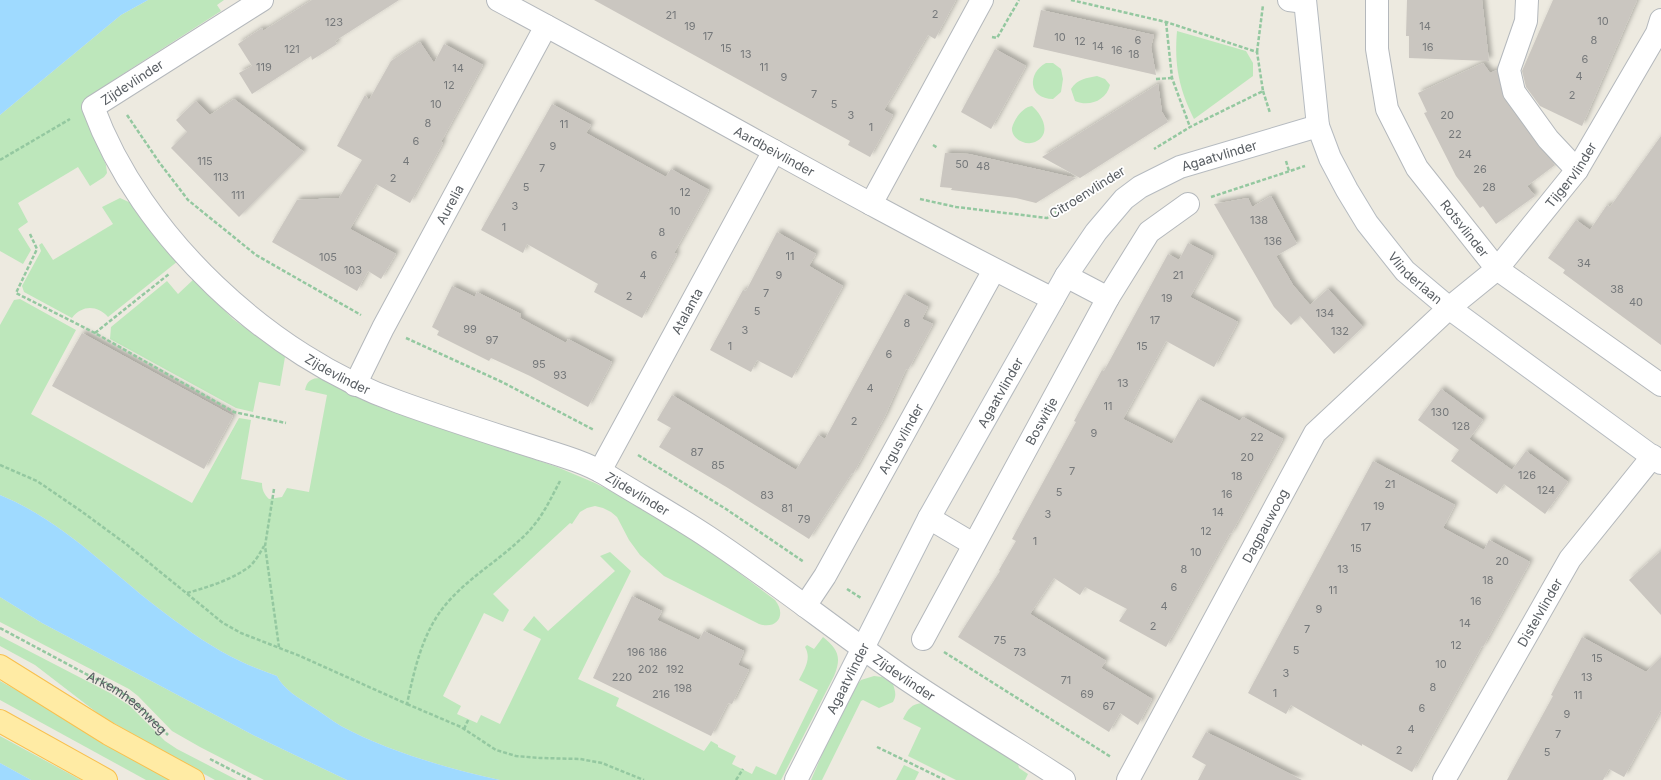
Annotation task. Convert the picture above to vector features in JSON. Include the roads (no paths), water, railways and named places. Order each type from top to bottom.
[{"type":"main road","points":[[0,666],[109,734],[193,780]]},
{"type":"main road","points":[[0,721],[106,780]]},
{"type":"street","name":"Zijdevlinder","points":[[262,0],[94,107],[104,133],[127,178],[146,206],[188,258],[223,293],[298,352],[355,385],[396,401],[570,459],[600,471],[708,537],[910,681],[1064,780]]},
{"type":"street","name":"Aardbeivlinder","points":[[498,0],[871,204],[994,270],[1053,299]]},
{"type":"street","points":[[871,204],[982,0]]},
{"type":"street","name":"Rotsvlinder","points":[[1378,0],[1377,49],[1387,109],[1417,168],[1497,269],[1661,385]]},
{"type":"street","points":[[1527,0],[1526,21],[1509,70],[1514,92],[1548,139],[1578,170]]},
{"type":"street","name":"Vlinderlaan","points":[[1300,1],[1318,126],[1330,158],[1346,190],[1367,223],[1405,271],[1449,308],[1657,460]]},
{"type":"street","name":"Aurelia","points":[[355,385],[383,328],[546,26]]},
{"type":"street","name":"Tijgervlinder","points":[[1449,308],[1497,269],[1578,170],[1660,29]]},
{"type":"street","name":"Agaatvlinder","points":[[796,780],[929,518],[1066,276],[1080,253],[1109,215],[1124,199],[1140,187],[1186,165],[1318,126]]},
{"type":"street","name":"Atalanta","points":[[600,471],[774,151]]},
{"type":"street","name":"Boswitje","points":[[923,639],[973,544],[1108,298],[1149,232],[1188,204]]},
{"type":"street","name":"Argusvlinder","points":[[805,606],[825,576],[994,270]]},
{"type":"street","points":[[1066,276],[1108,298]]},
{"type":"street","name":"Dagpauwoog","points":[[1130,776],[1315,433],[1449,308]]},
{"type":"street","name":"Distelvlinder","points":[[1444,780],[1570,559],[1657,460]]},
{"type":"street","points":[[929,518],[973,544]]},
{"type":"water","points":[[0,0],[148,0],[121,15],[0,115]]},
{"type":"water","points":[[0,495],[23,506],[66,533],[166,614],[193,633],[230,656],[277,676],[283,685],[292,693],[341,726],[398,751],[439,765],[500,780],[347,780],[253,735],[42,623],[0,597]]},
{"type":"water","points":[[0,763],[31,780],[0,780]]}]
